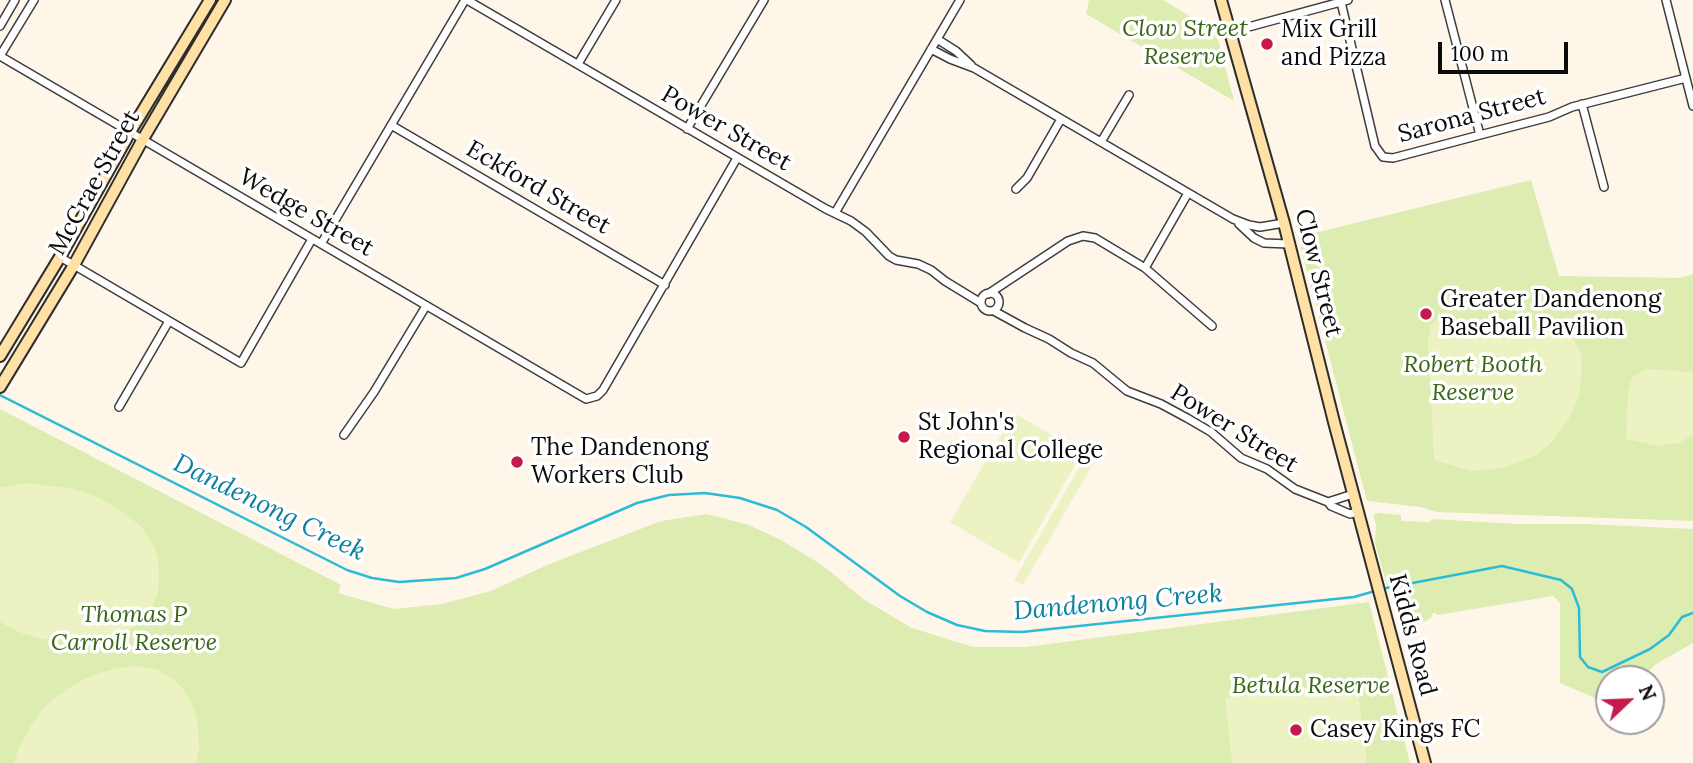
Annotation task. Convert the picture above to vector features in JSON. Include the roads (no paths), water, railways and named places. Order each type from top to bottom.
[{"type":"main road","name":"McCrae Street","points":[[0,356],[209,0]]},
{"type":"main road","name":"McCrae Street","points":[[0,387],[74,265],[143,139],[225,0]]},
{"type":"main road","name":"Clow Street","points":[[1221,0],[1284,223],[1370,558]]},
{"type":"main road","name":"Kidds Road","points":[[1370,558],[1425,763]]},
{"type":"street","points":[[0,26],[15,0]]},
{"type":"street","points":[[0,56],[34,0]]},
{"type":"street","points":[[321,244],[466,0]]},
{"type":"street","name":"Power Street","points":[[466,0],[860,228],[896,260],[918,264],[931,270],[981,303]]},
{"type":"street","points":[[579,64],[617,0]]},
{"type":"street","points":[[687,129],[764,0]]},
{"type":"street","points":[[835,213],[960,0]]},
{"type":"street","points":[[1446,0],[1480,135]]},
{"type":"street","points":[[1666,0],[1693,106]]},
{"type":"street","points":[[1230,32],[1345,1]]},
{"type":"street","name":"Sarona Street","points":[[1345,1],[1375,146],[1383,157],[1393,158],[1549,117],[1582,104],[1686,78]]},
{"type":"street","points":[[937,39],[956,51],[974,68]]},
{"type":"street","points":[[931,49],[974,68],[1233,219],[1260,227],[1284,223]]},
{"type":"street","name":"Wedge Street","points":[[0,56],[586,399],[594,398],[603,390],[665,285]]},
{"type":"street","points":[[1101,142],[1129,95]]},
{"type":"street","points":[[1582,104],[1604,187]]},
{"type":"street","points":[[1016,189],[1027,178],[1062,119]]},
{"type":"street","name":"Eckford Street","points":[[391,125],[665,285]]},
{"type":"street","points":[[665,285],[737,158]]},
{"type":"street","points":[[1145,268],[1188,193]]},
{"type":"street","points":[[1233,219],[1254,238],[1264,243],[1289,244]]},
{"type":"street","points":[[1010,279],[998,300],[998,307],[986,310],[981,303],[982,298],[995,287],[1068,241],[1083,236],[1095,238],[1145,268],[1212,326]]},
{"type":"street","points":[[60,257],[241,363],[312,239]]},
{"type":"street","name":"Power Street","points":[[961,290],[987,294]]},
{"type":"street","points":[[987,294],[992,294],[998,300]]},
{"type":"street","name":"Power Street","points":[[998,300],[1015,321]]},
{"type":"street","points":[[344,435],[374,392],[426,306]]},
{"type":"street","name":"Power Street","points":[[994,310],[1049,339],[1071,354],[1093,363],[1127,391],[1161,404],[1211,432],[1241,458],[1267,469],[1295,489],[1350,514],[1358,512]]},
{"type":"street","points":[[119,407],[169,321]]},
{"type":"street","points":[[1328,502],[1353,494]]},
{"type":"waterway","name":"Dandenong Creek","points":[[0,395],[347,570],[372,578],[399,582],[456,578],[485,569],[637,503],[669,495],[705,493],[740,498],[777,510],[806,527],[900,596],[927,612],[957,625],[985,631],[1022,632],[1354,597],[1375,591]]},
{"type":"waterway","name":"Dandenong Creek","points":[[1381,589],[1502,566],[1561,580],[1572,589],[1579,608],[1580,657],[1588,667],[1602,672],[1650,649],[1669,635],[1682,617],[1693,613]]},
{"type":"place","name":"Mix Grill and Pizza","points":[[1267,44]]},
{"type":"place","name":"Greater Dandenong Baseball Pavilion","points":[[1426,314]]},
{"type":"place","name":"St John's Regional College","points":[[904,437]]},
{"type":"place","name":"The Dandenong Workers Club","points":[[517,462]]},
{"type":"place","name":"Casey Kings FC","points":[[1296,730]]},
{"type":"park label","name":"Clow Street Reserve","points":[[1185,43]]},
{"type":"park label","name":"Robert Booth Reserve","points":[[1473,379]]},
{"type":"park label","name":"Thomas P Carroll Reserve","points":[[134,629]]},
{"type":"park label","name":"Betula Reserve","points":[[1311,686]]}]
